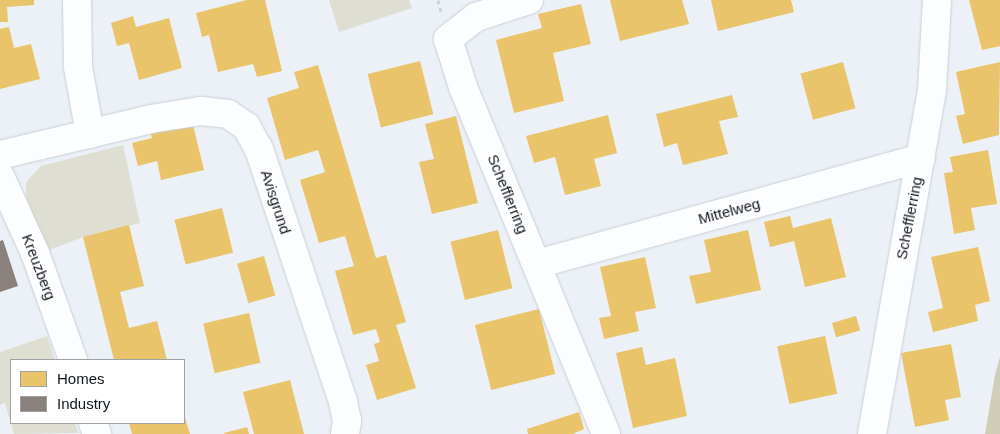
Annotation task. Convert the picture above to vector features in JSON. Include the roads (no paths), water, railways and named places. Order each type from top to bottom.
[{"type":"street","points":[[77,0],[78,67],[90,134]]},
{"type":"street","name":"Schefflerring","points":[[529,0],[476,17],[448,39],[463,87],[606,434]]},
{"type":"street","name":"Schefflerring","points":[[872,434],[932,90],[937,0]]},
{"type":"street","name":"Avisgrund","points":[[0,155],[201,111],[228,114],[246,126],[258,149],[342,402],[347,420],[345,434]]},
{"type":"street","name":"Mittelweg","points":[[537,264],[921,158]]},
{"type":"street","name":"Kreuzberg","points":[[0,176],[35,253],[73,359]]}]
